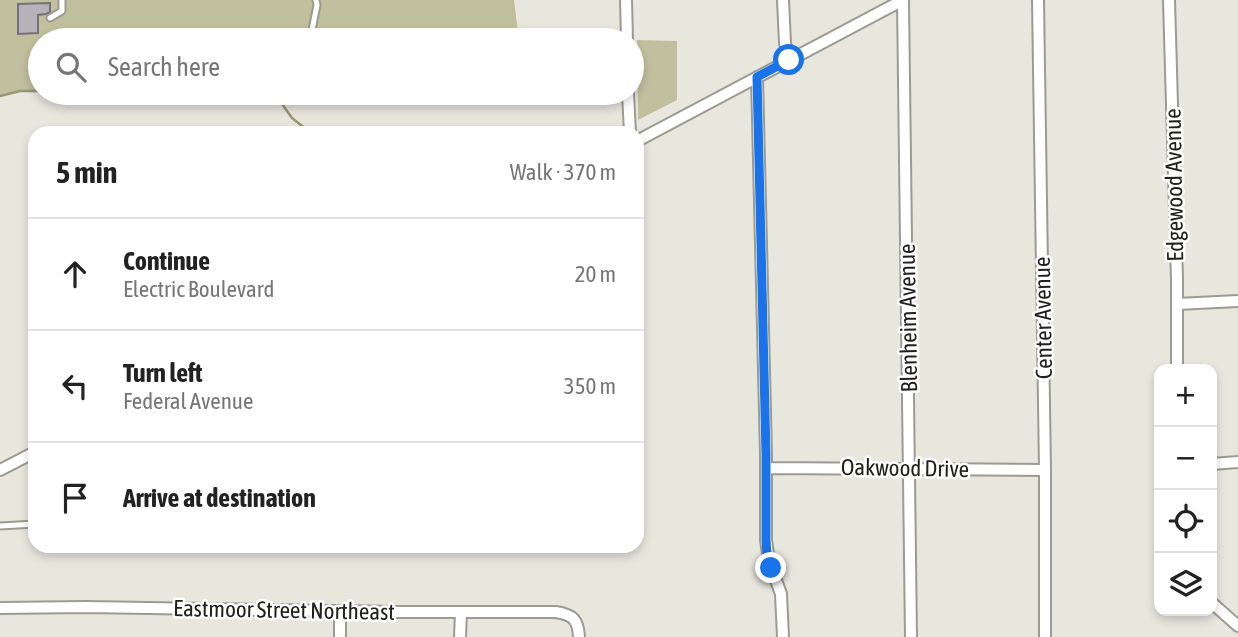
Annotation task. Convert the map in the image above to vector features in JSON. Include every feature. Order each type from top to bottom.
[{"type":"street","points":[[626,0],[627,28]]},
{"type":"street","points":[[783,0],[785,43],[789,60]]},
{"type":"street","points":[[644,137],[903,0]]},
{"type":"street","name":"Blenheim Avenue","points":[[903,0],[911,637]]},
{"type":"street","name":"Center Avenue","points":[[1038,0],[1045,637]]},
{"type":"street","name":"Edgewood Avenue","points":[[1170,0],[1177,364]]},
{"type":"street","points":[[757,77],[767,554],[781,594],[783,637]]},
{"type":"street","points":[[628,105],[629,126]]},
{"type":"street","points":[[1177,304],[1238,301]]},
{"type":"street","points":[[0,470],[28,456]]},
{"type":"street","points":[[1217,464],[1238,462]]},
{"type":"street","name":"Oakwood Drive","points":[[766,468],[1045,470]]},
{"type":"street","points":[[1217,607],[1238,626]]},
{"type":"street","name":"Eastmoor Street Northeast","points":[[0,608],[542,611],[568,614],[576,622],[579,637]]},
{"type":"street","points":[[340,611],[340,637]]},
{"type":"street","points":[[460,637],[461,612]]},
{"type":"lane","points":[[50,18],[62,11],[62,0]]},
{"type":"lane","points":[[312,28],[316,0]]},
{"type":"lane","points":[[0,526],[28,524]]},
{"type":"green space","points":[[0,0],[514,0],[518,28],[28,28],[28,90],[0,96]]},
{"type":"green space","points":[[644,40],[677,41],[677,100],[638,120],[638,105],[644,105]]},
{"type":"building","points":[[50,3],[50,12],[38,15],[38,28],[28,28],[28,34],[18,34],[18,4]]},
{"type":"waterway","points":[[0,96],[28,91]]},
{"type":"waterway","points":[[283,105],[302,126]]},
{"type":"route","points":[[771,568],[766,540],[757,77],[789,60]]}]
